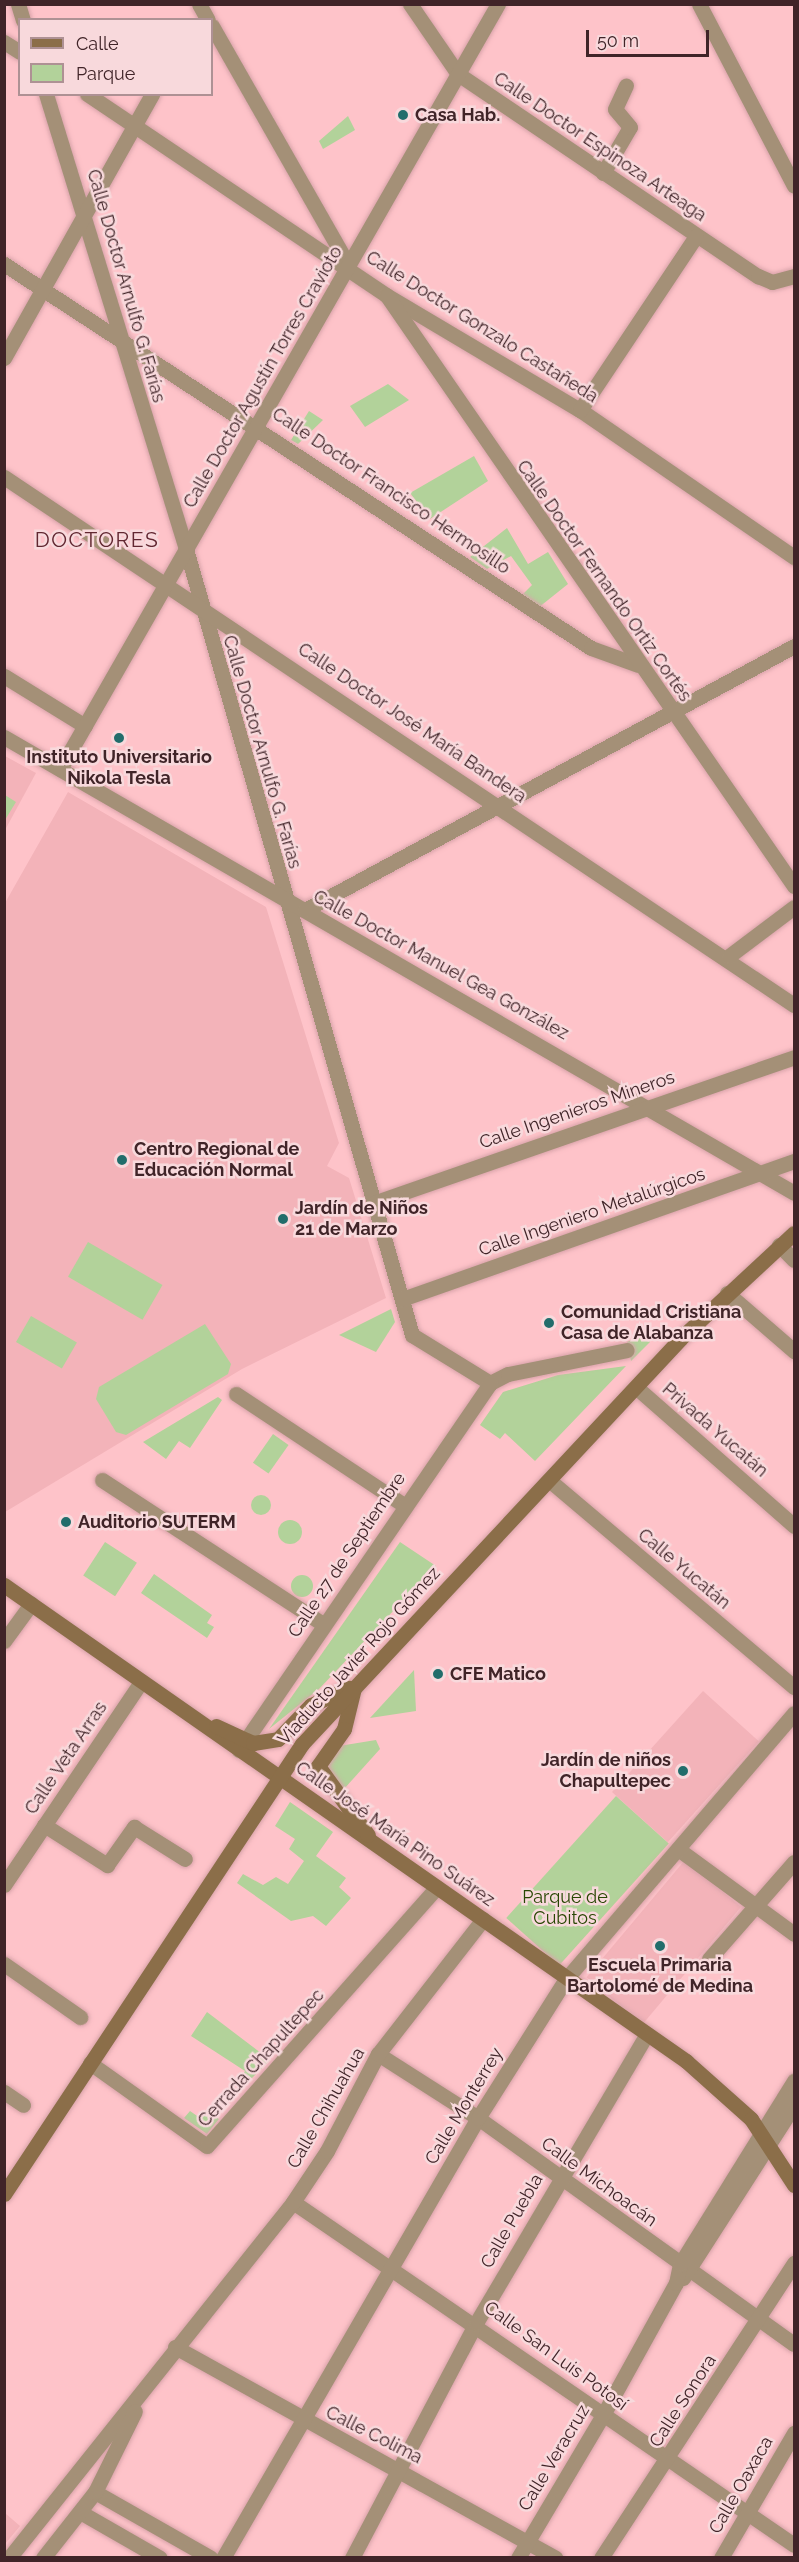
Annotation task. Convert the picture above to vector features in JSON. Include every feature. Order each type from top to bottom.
[{"type":"main road","name":"Viaducto Javier Rojo Gómez","points":[[4,2194],[278,1777],[354,1685],[727,1293],[795,1233]]},
{"type":"main road","points":[[4,1585],[141,1682]]},
{"type":"main road","name":"Calle José María Pino Suárez","points":[[141,1682],[203,1725],[223,1727],[278,1777],[702,2074],[766,2137],[795,2185]]},
{"type":"main road","points":[[242,1745],[278,1738],[311,1705],[354,1685]]},
{"type":"main road","points":[[354,1685],[344,1729],[318,1766],[371,1840]]},
{"type":"street","name":"Calle Doctor Espinoza Arteaga","points":[[410,4],[458,74],[696,236],[765,279],[795,276]]},
{"type":"street","name":"Calle Doctor Agustín Torres Cravioto","points":[[60,770],[498,4]]},
{"type":"street","points":[[699,4],[795,186]]},
{"type":"street","points":[[213,28],[349,267]]},
{"type":"street","points":[[4,42],[18,51]]},
{"type":"street","points":[[603,173],[630,128],[615,109],[626,85]]},
{"type":"street","name":"Calle Doctor Arnulfo G. Farías","points":[[47,96],[86,216],[118,335],[186,549],[283,897],[412,1335],[490,1383]]},
{"type":"street","name":"Calle Doctor Gonzalo Castañeda","points":[[90,96],[349,267],[386,295],[580,410],[795,556]]},
{"type":"street","points":[[4,358],[86,216],[151,96]]},
{"type":"street","points":[[580,410],[696,236]]},
{"type":"street","name":"Calle Doctor Francisco Hermosillo","points":[[4,264],[256,425],[591,648],[638,665]]},
{"type":"street","name":"Calle Doctor Fernando Ortiz Cortés","points":[[386,295],[638,665],[795,886]]},
{"type":"street","name":"Calle Doctor José María Bandera","points":[[4,477],[729,956],[795,1005]]},
{"type":"street","points":[[305,910],[795,646]]},
{"type":"street","points":[[4,676],[85,726]]},
{"type":"street","name":"Calle Doctor Manuel Gea González","points":[[4,736],[305,910],[649,1104],[795,1193]]},
{"type":"street","points":[[729,956],[795,907]]},
{"type":"street","name":"Calle Ingenieros Mineros","points":[[373,1203],[649,1104],[795,1057]]},
{"type":"street","name":"Calle Ingeniero Metalúrgicos","points":[[402,1299],[795,1161]]},
{"type":"street","points":[[779,1245],[795,1260]]},
{"type":"street","points":[[727,1293],[795,1351]]},
{"type":"street","points":[[490,1383],[508,1374],[627,1350]]},
{"type":"street","name":"Calle 27 de Septiembre","points":[[242,1745],[404,1504],[490,1383]]},
{"type":"street","name":"Privada Yucatán","points":[[637,1388],[795,1526]]},
{"type":"street","points":[[236,1394],[404,1504]]},
{"type":"street","points":[[102,1479],[323,1624]]},
{"type":"street","name":"Calle Yucatán","points":[[549,1480],[795,1687]]},
{"type":"street","points":[[4,1641],[31,1604]]},
{"type":"street","name":"Calle Veta Arras","points":[[4,1885],[141,1682]]},
{"type":"street","name":"Calle Monterrey","points":[[223,2558],[300,2419],[478,2118],[566,1979],[795,1713]]},
{"type":"street","points":[[44,1825],[107,1865],[134,1827],[185,1859]]},
{"type":"street","points":[[678,1849],[795,1934]]},
{"type":"street","points":[[709,1959],[795,1862]]},
{"type":"street","name":"Cerrada Chapultepec","points":[[90,2063],[207,2146],[437,1887]]},
{"type":"street","name":"Calle Chihuahua","points":[[43,2558],[95,2492],[138,2403],[174,2347],[293,2202],[327,2151],[378,2054],[483,1919]]},
{"type":"street","points":[[4,1964],[80,2017]]},
{"type":"street","name":"Calle Puebla","points":[[352,2558],[476,2323],[559,2179],[646,2036]]},
{"type":"street","name":"Calle Michoacán","points":[[378,2054],[478,2118],[559,2179],[795,2344]]},
{"type":"street","name":"Calle Veracruz","points":[[518,2558],[603,2415],[676,2283],[766,2137],[795,2081]]},
{"type":"street","points":[[4,2092],[23,2105]]},
{"type":"street","name":"Calle Veracruz","points":[[766,2137],[795,2105]]},
{"type":"street","name":"Calle San Luis Potosí","points":[[293,2202],[476,2323],[603,2415],[669,2458],[746,2514],[795,2545]]},
{"type":"street","name":"Calle Sonora","points":[[601,2558],[669,2458],[795,2263]]},
{"type":"street","name":"Calle Colima","points":[[174,2347],[300,2419],[400,2469],[555,2558]]},
{"type":"street","name":"Calle Chihuahua","points":[[9,2558],[138,2403]]},
{"type":"street","name":"Calle Oaxaca","points":[[722,2558],[795,2433]]},
{"type":"street","points":[[95,2492],[211,2558]]},
{"type":"street","points":[[80,2512],[159,2558]]},
{"type":"shaded area","points":[[5,756],[36,773],[5,830]]},
{"type":"shaded area","name":"Centro Regional de Educación Normal","points":[[68,792],[266,907],[339,1143],[327,1166],[349,1178],[386,1298],[242,1369],[5,1512],[5,903]]},
{"type":"shaded area","name":"Jardín de niños Chapultepec","points":[[703,1691],[759,1741],[668,1842],[612,1792]]},
{"type":"shaded area","name":"Escuela Primaria Bartolomé de Medina","points":[[685,1860],[741,1907],[643,2024],[587,1977]]},
{"type":"shaded area","points":[[5,2513],[20,2526],[5,2544]]},
{"type":"green space","points":[[348,116],[355,130],[323,149],[319,141]]},
{"type":"green space","points":[[388,384],[409,400],[365,427],[350,406]]},
{"type":"green space","points":[[309,411],[323,420],[298,444],[291,440]]},
{"type":"green space","points":[[474,456],[488,481],[430,519],[410,493]]},
{"type":"green space","points":[[507,528],[528,564],[548,552],[568,584],[538,608],[523,594],[532,585],[511,556],[487,569],[470,557]]},
{"type":"green space","points":[[5,795],[16,802],[5,820]]},
{"type":"green space","points":[[88,1242],[162,1285],[142,1320],[68,1277]]},
{"type":"green space","points":[[391,1309],[395,1322],[376,1352],[339,1335]]},
{"type":"green space","points":[[31,1316],[77,1342],[62,1368],[16,1342]]},
{"type":"green space","points":[[205,1324],[231,1364],[228,1374],[126,1435],[116,1432],[96,1399],[99,1387]]},
{"type":"green space","points":[[645,1334],[650,1342],[631,1361],[627,1342]]},
{"type":"green space","points":[[626,1366],[535,1461],[505,1433],[500,1439],[480,1425],[503,1392],[558,1375]]},
{"type":"green space","points":[[218,1397],[222,1400],[190,1448],[179,1441],[166,1459],[143,1442]]},
{"type":"green space","points":[[273,1434],[289,1445],[268,1474],[253,1463]]},
{"type":"green space","points":[[261,1495],[268,1498],[271,1505],[268,1512],[261,1515],[254,1512],[251,1505],[254,1498]]},
{"type":"green space","points":[[290,1520],[299,1523],[302,1532],[299,1541],[290,1544],[281,1541],[278,1532],[281,1523]]},
{"type":"green space","points":[[105,1542],[137,1563],[115,1596],[83,1576]]},
{"type":"green space","points":[[400,1542],[436,1566],[319,1689],[269,1729]]},
{"type":"green space","points":[[154,1574],[212,1615],[207,1623],[214,1627],[207,1638],[141,1593]]},
{"type":"green space","points":[[302,1575],[312,1582],[313,1586],[306,1596],[302,1597],[292,1590],[291,1586],[298,1576]]},
{"type":"green space","points":[[414,1670],[416,1711],[370,1718]]},
{"type":"green space","points":[[376,1740],[380,1749],[344,1789],[325,1763],[339,1746]]},
{"type":"green space","name":"Parque de Cubitos","points":[[616,1796],[669,1844],[559,1965],[506,1918]]},
{"type":"green space","points":[[290,1802],[333,1832],[316,1856],[346,1878],[339,1887],[351,1898],[326,1926],[313,1916],[291,1921],[237,1883],[243,1874],[263,1885],[276,1877],[288,1884],[304,1861],[289,1849],[295,1839],[275,1826]]},
{"type":"green space","points":[[207,2012],[270,2060],[249,2081],[242,2076],[245,2071],[191,2036]]},
{"type":"green space","points":[[207,2110],[219,2119],[207,2134],[184,2118],[190,2111],[200,2118]]},
{"type":"place","name":"Casa Hab.","points":[[403,115]]},
{"type":"place","name":"Instituto Universitario Nikola Tesla","points":[[119,738]]},
{"type":"place","name":"Centro Regional de Educación Normal","points":[[122,1160]]},
{"type":"place","name":"Jardín de Niños 21 de Marzo","points":[[283,1219]]},
{"type":"place","name":"Comunidad Cristiana Casa de Alabanza","points":[[549,1323]]},
{"type":"place","name":"Auditorio SUTERM","points":[[66,1522]]},
{"type":"place","name":"CFE Matico","points":[[438,1674]]},
{"type":"place","name":"Jardín de niños Chapultepec","points":[[683,1771]]},
{"type":"place","name":"Escuela Primaria Bartolomé de Medina","points":[[660,1946]]},
{"type":"district","name":"DOCTORES","points":[[97,540]]}]
